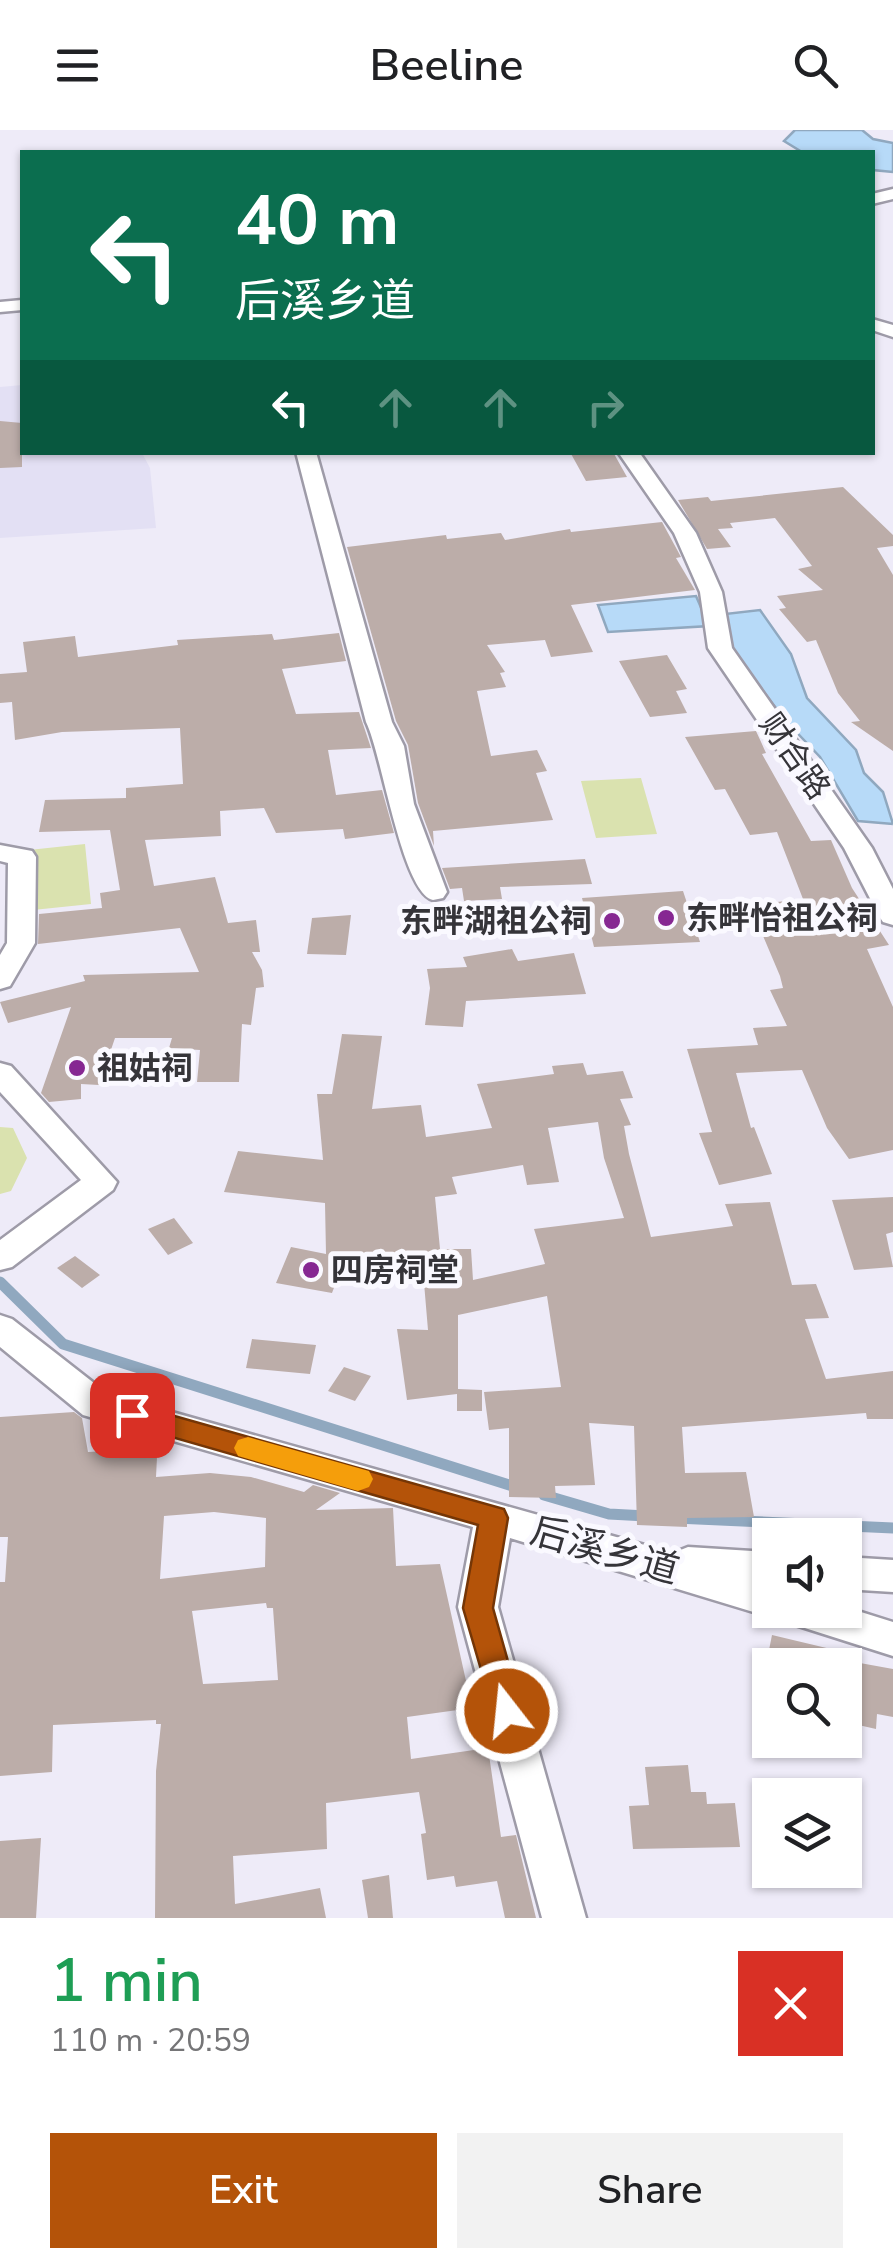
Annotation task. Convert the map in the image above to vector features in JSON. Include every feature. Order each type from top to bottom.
[{"type":"street","points":[[307,455],[379,722],[390,746],[401,804],[433,892]]},
{"type":"street","name":"财合路","points":[[630,455],[685,533],[711,592],[720,648],[885,886],[893,916]]},
{"type":"street","points":[[0,853],[22,857],[21,944],[0,980]]},
{"type":"street","points":[[0,1073],[102,1182],[0,1258]]},
{"type":"street","name":"后溪乡道","points":[[0,1328],[96,1405],[752,1594]]},
{"type":"street","points":[[494,1518],[478,1608],[564,1918]]},
{"type":"street","points":[[643,1560],[752,1567]]},
{"type":"street","points":[[862,1574],[893,1576]]},
{"type":"street","points":[[856,1628],[893,1640]]},
{"type":"shaded area","points":[[20,385],[20,455],[143,455],[150,468],[156,528],[0,538],[0,387]]},
{"type":"green space","points":[[641,778],[657,834],[596,838],[581,781]]},
{"type":"green space","points":[[85,844],[91,904],[33,910],[29,850]]},
{"type":"green space","points":[[0,1127],[13,1128],[27,1158],[11,1191],[0,1194]]},
{"type":"water","points":[[795,130],[862,130],[873,139],[893,143],[893,172],[875,170],[875,150],[799,150],[784,141]]},
{"type":"water","points":[[696,596],[709,626],[608,632],[598,605]]},
{"type":"water","points":[[760,610],[791,654],[807,698],[856,750],[864,773],[883,792],[893,824],[858,821],[820,757],[785,720],[732,650],[725,614]]},
{"type":"building","points":[[0,421],[20,423],[22,467],[0,468]]},
{"type":"building","points":[[572,455],[615,455],[627,477],[586,481]]},
{"type":"building","points":[[843,487],[893,535],[893,546],[877,548],[893,575],[893,751],[851,722],[860,721],[838,693],[816,640],[807,642],[779,609],[786,608],[777,596],[823,590],[798,569],[812,566],[775,518],[730,523],[733,528],[718,529],[731,547],[707,549],[678,500],[708,497],[711,501]]},
{"type":"building","points":[[662,522],[681,557],[676,558],[695,590],[571,605],[593,652],[551,657],[545,640],[487,645],[505,672],[500,673],[506,687],[477,691],[491,756],[537,750],[547,771],[536,773],[553,820],[433,831],[434,846],[418,803],[408,745],[396,721],[347,547],[446,535],[447,539],[501,533],[505,540],[570,529],[571,532]]},
{"type":"building","points":[[339,633],[346,661],[282,669],[296,714],[359,712],[371,748],[328,750],[336,795],[382,790],[394,833],[345,839],[343,829],[276,833],[264,808],[220,811],[221,836],[145,840],[154,886],[215,877],[228,923],[256,920],[260,952],[252,952],[262,970],[264,987],[256,988],[251,1025],[242,1024],[239,1082],[197,1082],[200,1050],[169,1048],[172,1038],[115,1038],[99,1085],[81,1084],[81,1099],[49,1102],[41,1093],[71,1007],[8,1023],[0,1002],[85,981],[83,975],[199,972],[180,928],[38,944],[39,914],[102,908],[100,893],[120,890],[110,830],[39,832],[45,800],[126,798],[126,788],[183,784],[180,728],[62,732],[15,740],[12,702],[0,703],[0,674],[27,672],[23,642],[75,636],[78,657],[178,645],[177,640],[272,634],[274,640]]},
{"type":"building","points":[[667,655],[687,689],[676,691],[687,713],[650,717],[619,661]]},
{"type":"building","points":[[756,731],[766,753],[762,754],[811,841],[831,840],[852,888],[889,945],[867,949],[893,1007],[893,1150],[849,1159],[827,1128],[802,1070],[736,1073],[751,1128],[754,1127],[772,1174],[719,1185],[699,1133],[712,1132],[687,1049],[758,1045],[753,1028],[787,1026],[770,990],[783,988],[780,976],[750,905],[803,899],[777,832],[750,835],[725,789],[715,790],[685,737]]},
{"type":"building","points":[[585,859],[592,884],[500,887],[502,899],[464,901],[462,888],[450,889],[442,868]]},
{"type":"building","points":[[683,891],[700,942],[594,947],[582,898]]},
{"type":"building","points":[[351,915],[346,955],[307,954],[312,918]]},
{"type":"building","points":[[512,949],[518,961],[574,953],[586,994],[466,1001],[463,1027],[425,1025],[430,988],[427,969],[467,967],[463,957]]},
{"type":"building","points":[[342,1034],[382,1036],[372,1109],[421,1105],[426,1137],[492,1128],[477,1084],[554,1074],[552,1066],[583,1063],[587,1075],[623,1071],[633,1098],[620,1099],[631,1125],[624,1126],[651,1237],[733,1226],[725,1204],[770,1202],[792,1285],[816,1284],[829,1318],[805,1319],[826,1379],[893,1371],[893,1419],[867,1419],[866,1413],[682,1427],[685,1473],[746,1472],[754,1517],[687,1518],[687,1527],[637,1525],[634,1426],[589,1423],[595,1485],[555,1486],[556,1498],[509,1497],[509,1428],[489,1430],[484,1392],[561,1387],[547,1296],[458,1315],[458,1389],[482,1390],[482,1411],[457,1411],[457,1394],[407,1400],[397,1329],[428,1330],[422,1259],[343,1264],[332,1293],[276,1283],[291,1247],[326,1254],[325,1203],[224,1192],[238,1151],[323,1160],[317,1094],[332,1094]],"holes":[[[598,1122],[604,1158],[624,1218],[534,1229],[545,1264],[473,1280],[471,1249],[440,1249],[435,1197],[457,1194],[452,1177],[523,1165],[527,1185],[559,1182],[548,1128]]]},
{"type":"building","points":[[893,1197],[893,1232],[886,1234],[893,1267],[854,1270],[832,1200]]},
{"type":"building","points":[[174,1218],[193,1243],[168,1255],[148,1229]]},
{"type":"building","points":[[75,1256],[100,1275],[82,1288],[57,1268]]},
{"type":"building","points":[[252,1339],[316,1345],[310,1374],[246,1368]]},
{"type":"building","points":[[344,1367],[371,1376],[355,1401],[328,1391]]},
{"type":"building","points":[[74,1412],[82,1418],[88,1452],[144,1449],[144,1458],[157,1457],[156,1477],[210,1473],[251,1477],[304,1492],[313,1485],[340,1493],[316,1510],[393,1508],[396,1566],[440,1564],[472,1708],[407,1717],[411,1759],[488,1748],[501,1837],[516,1835],[536,1918],[505,1918],[497,1881],[456,1887],[454,1876],[427,1880],[421,1834],[426,1833],[419,1792],[326,1803],[327,1849],[233,1856],[235,1904],[320,1888],[326,1918],[155,1918],[156,1771],[161,1724],[156,1724],[156,1720],[53,1725],[52,1772],[0,1776],[0,1582],[5,1582],[8,1537],[0,1537],[0,1417]],"holes":[[[214,1512],[266,1518],[265,1567],[160,1579],[164,1516]],[[266,1603],[267,1608],[273,1608],[278,1680],[203,1684],[192,1611]]]},
{"type":"building","points":[[772,1635],[826,1648],[769,1648]]},
{"type":"building","points":[[862,1663],[893,1669],[893,1717],[877,1714],[876,1729],[862,1726]]},
{"type":"building","points":[[688,1765],[691,1792],[706,1792],[707,1804],[735,1803],[740,1847],[633,1849],[629,1806],[649,1805],[645,1767]]},
{"type":"building","points":[[41,1838],[36,1918],[0,1918],[0,1841]]},
{"type":"building","points":[[389,1875],[393,1918],[368,1918],[362,1880]]},
{"type":"waterway","points":[[0,1282],[63,1344],[519,1488]]},
{"type":"waterway","points":[[544,1495],[609,1514],[646,1516]]},
{"type":"waterway","points":[[676,1518],[893,1528]]},
{"type":"slow traffic","points":[[248,1448],[358,1479]]},
{"type":"place","name":"东畔怡祖公祠","points":[[666,918]]},
{"type":"place","name":"东畔湖祖公祠","points":[[612,921]]},
{"type":"place","name":"祖姑祠","points":[[77,1068]]},
{"type":"place","name":"四房祠堂","points":[[311,1270]]},
{"type":"route","points":[[132,1415],[494,1518],[478,1608],[507,1711]]}]
